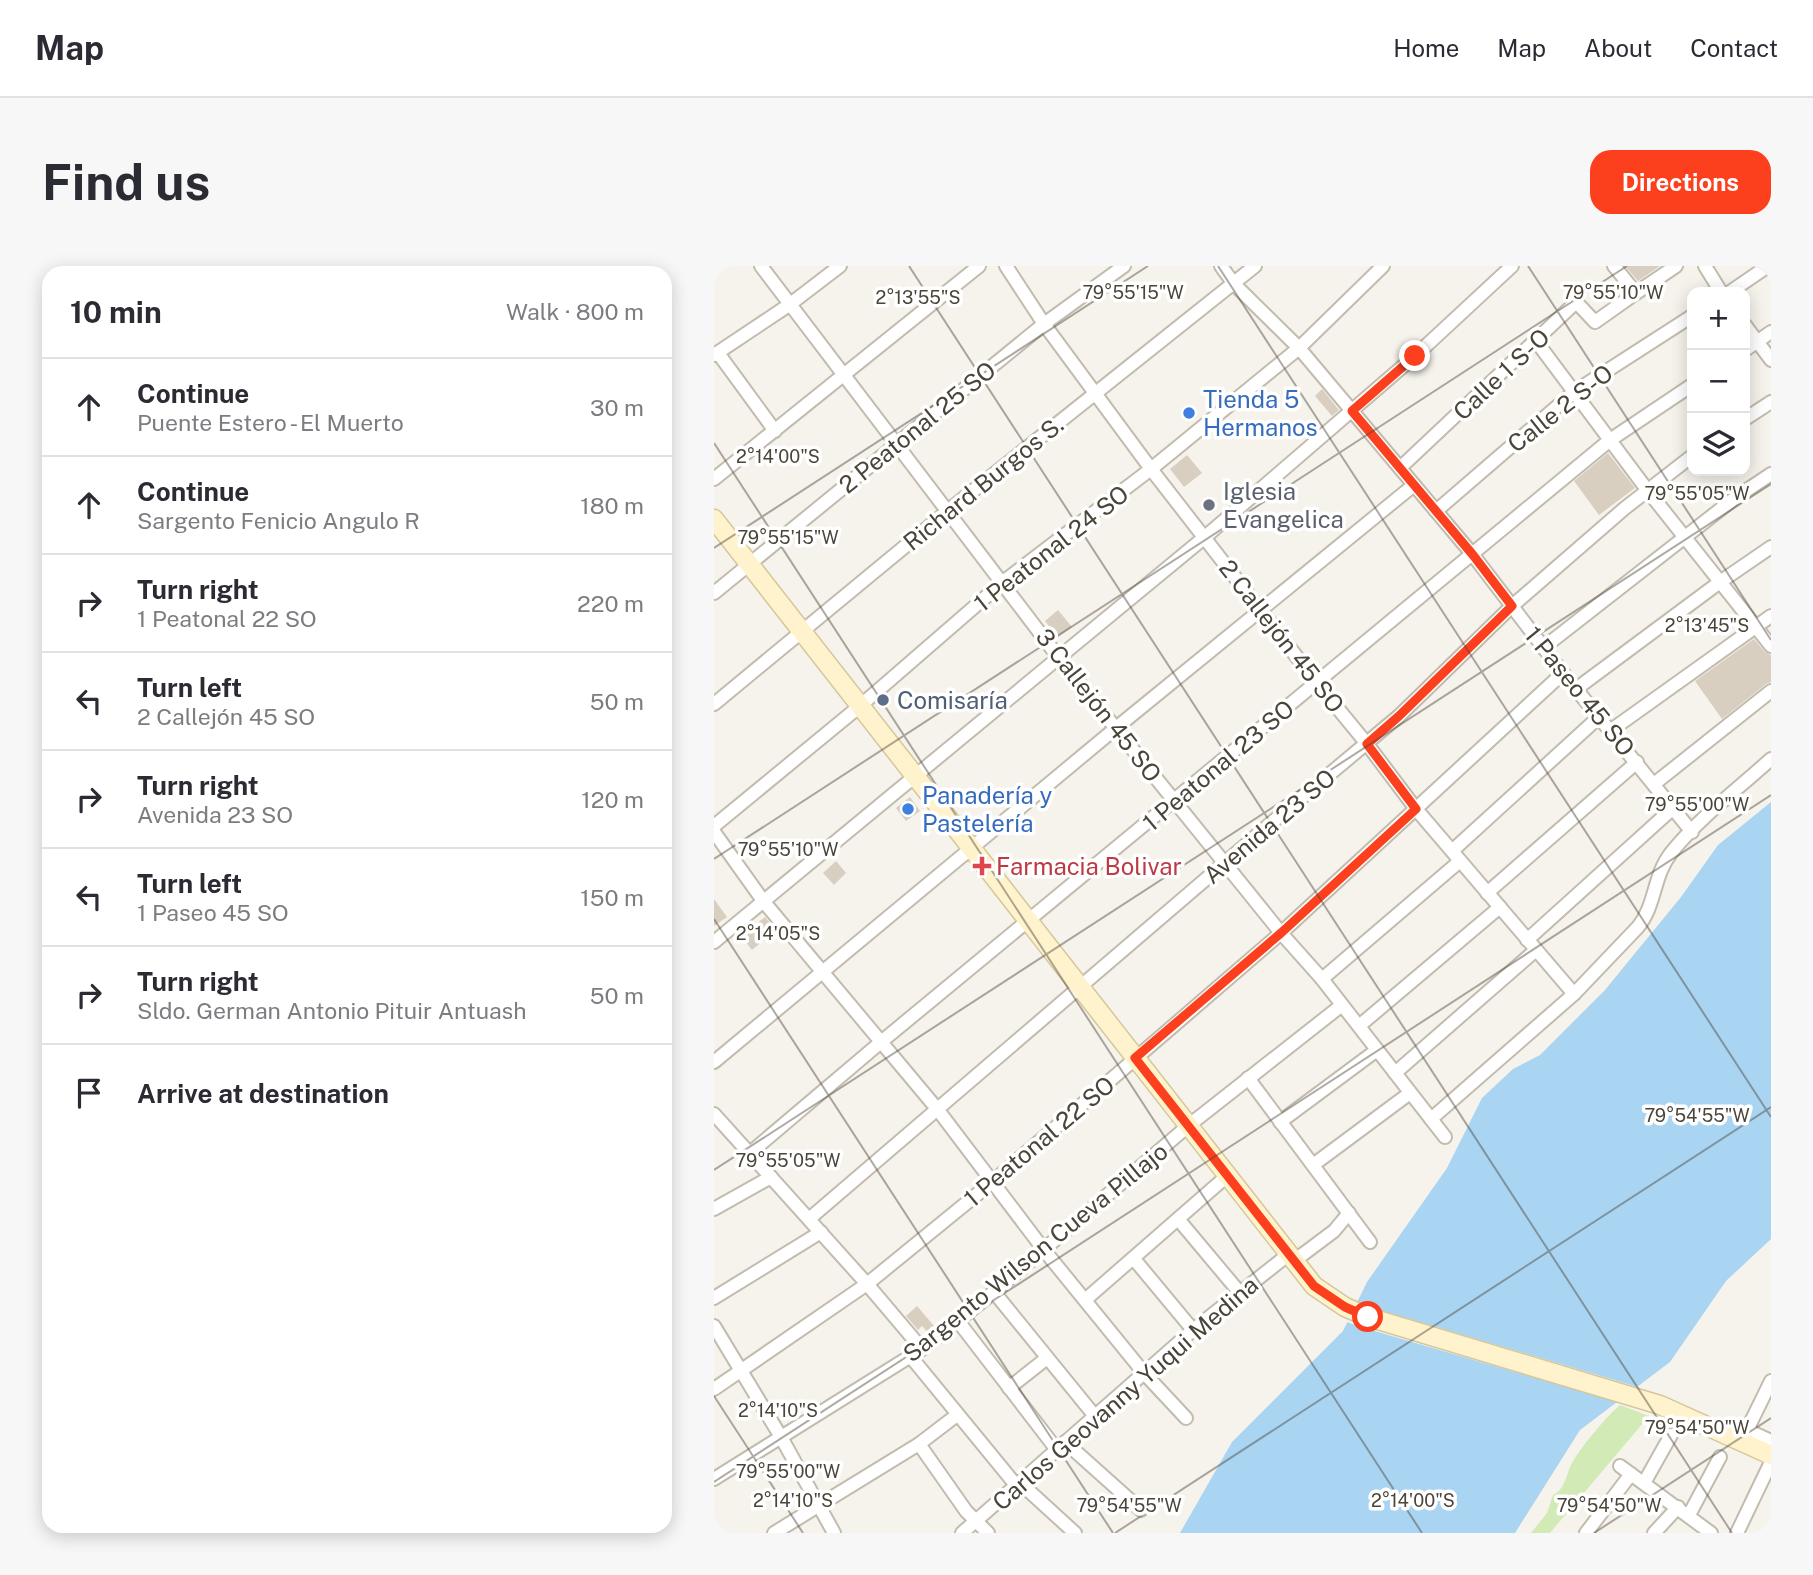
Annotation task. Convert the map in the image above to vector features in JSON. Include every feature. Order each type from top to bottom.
[{"type":"street","name":"3 Callejón 45 SO","points":[[761,266],[1059,658],[1281,933],[1322,979],[1445,1137]]},
{"type":"street","points":[[775,431],[716,354],[841,266]]},
{"type":"street","points":[[714,479],[979,266]]},
{"type":"street","name":"2 Callejón 45 SO","points":[[1006,266],[1044,324],[1151,469],[1317,683],[1416,809],[1573,994]]},
{"type":"street","name":"2 Peatonal 25 SO","points":[[714,593],[1044,324],[1124,266]]},
{"type":"street","name":"1 Paseo 45 SO","points":[[1221,266],[1234,284],[1299,348],[1473,555],[1543,648],[1692,832]]},
{"type":"street","name":"Richard Burgos S.","points":[[714,704],[949,510],[1255,266]]},
{"type":"street","name":"1 Peatonal 24 SO","points":[[714,826],[860,706],[1003,582],[1151,469],[1299,348],[1383,266]]},
{"type":"street","points":[[714,942],[1205,537],[1415,356],[1512,266]]},
{"type":"street","points":[[1614,266],[1636,293],[1676,266]]},
{"type":"street","points":[[1705,266],[1718,287]]},
{"type":"street","points":[[1737,287],[1768,266]]},
{"type":"street","name":"Calle 1 S-O","points":[[1400,468],[1575,304],[1595,322],[1636,293]]},
{"type":"street","name":"Calle 2 S-O","points":[[1436,511],[1574,392],[1687,319]]},
{"type":"street","points":[[1750,346],[1771,332]]},
{"type":"street","points":[[1750,333],[1771,360]]},
{"type":"street","points":[[1536,341],[1648,491],[1771,646]]},
{"type":"street","name":"1 Peatonal 23 SO","points":[[750,1153],[1610,440],[1687,388]]},
{"type":"street","points":[[1750,416],[1771,402]]},
{"type":"street","name":"Avenida 23 SO","points":[[809,1219],[1367,744],[1512,606],[1687,460]]},
{"type":"street","points":[[1543,648],[1735,498],[1771,474]]},
{"type":"street","points":[[714,1062],[1260,609],[1414,485]]},
{"type":"street","points":[[714,519],[1314,1286],[1345,1307],[1368,1317],[1660,1405],[1769,1452]]},
{"type":"street","points":[[1576,689],[1771,547]]},
{"type":"street","points":[[1610,731],[1771,616]]},
{"type":"street","name":"1 Peatonal 22 SO","points":[[714,1390],[867,1284],[991,1183],[1281,933],[1563,673]]},
{"type":"street","points":[[1654,784],[1771,691]]},
{"type":"street","points":[[1322,979],[1456,856],[1599,717]]},
{"type":"street","points":[[1431,1119],[1573,994],[1647,915],[1662,868],[1671,853],[1771,760]]},
{"type":"street","points":[[1488,893],[1637,762]]},
{"type":"street","points":[[1527,940],[1672,809]]},
{"type":"street","points":[[714,832],[764,902],[938,1111],[1044,1250],[1144,1373],[1186,1418]]},
{"type":"street","points":[[1359,1026],[1500,907]]},
{"type":"street","points":[[1395,1073],[1536,950]]},
{"type":"street","name":"Sargento Wilson Cueva Pillajo","points":[[714,1479],[916,1353],[994,1292],[1188,1126],[1342,1005]]},
{"type":"street","points":[[1280,1122],[1377,1049]]},
{"type":"street","points":[[1248,1078],[1370,1242]]},
{"type":"street","points":[[1313,1165],[1410,1093]]},
{"type":"street","points":[[714,1114],[867,1284],[957,1415],[1015,1484],[1029,1491],[1075,1533]]},
{"type":"street","points":[[1085,1300],[1227,1176]]},
{"type":"street","points":[[714,1209],[771,1177]]},
{"type":"street","name":"Carlos Geovanny Yuqui Medina","points":[[962,1533],[1193,1330],[1291,1257],[1335,1231],[1349,1213]]},
{"type":"street","points":[[1178,1219],[1240,1293]]},
{"type":"street","points":[[714,1298],[821,1232]]},
{"type":"street","points":[[1134,1259],[1193,1330]]},
{"type":"street","points":[[994,1292],[1094,1416]]},
{"type":"street","points":[[958,1321],[1009,1388],[1061,1446],[1141,1510]]},
{"type":"street","points":[[714,1326],[781,1437],[834,1533]]},
{"type":"street","points":[[1009,1388],[1047,1357]]},
{"type":"street","points":[[1769,1452],[1747,1430],[1771,1381]]},
{"type":"street","points":[[774,1533],[919,1444],[957,1415]]},
{"type":"street","points":[[1644,1483],[1671,1435]]},
{"type":"street","points":[[919,1444],[966,1511],[988,1533]]},
{"type":"street","points":[[1737,1533],[1769,1452]]},
{"type":"street","points":[[1689,1515],[1720,1457]]},
{"type":"street","points":[[1586,1533],[1625,1470],[1711,1533]]},
{"type":"street","points":[[1654,1533],[1678,1507]]},
{"type":"green space","points":[[1620,1405],[1649,1416],[1550,1533],[1531,1533],[1547,1513],[1553,1495],[1562,1487],[1579,1452]]},
{"type":"water","points":[[1771,802],[1771,1239],[1726,1281],[1670,1362],[1580,1430],[1515,1533],[1180,1533],[1232,1442],[1343,1331],[1367,1282],[1447,1168],[1482,1098],[1513,1069],[1540,1055],[1605,990],[1681,897],[1718,845]]},
{"type":"pier","points":[[1354,1301],[1641,1388],[1621,1403],[1361,1327],[1344,1321]]},
{"type":"building","points":[[1625,266],[1660,266],[1638,281]]},
{"type":"building","points":[[1322,389],[1339,410],[1332,416],[1315,396]]},
{"type":"building","points":[[1608,453],[1635,488],[1599,515],[1574,481]]},
{"type":"building","points":[[1187,455],[1202,473],[1184,487],[1170,469]]},
{"type":"building","points":[[1058,610],[1072,627],[1058,637],[1045,621]]},
{"type":"building","points":[[1754,639],[1771,655],[1771,682],[1722,719],[1695,681]]},
{"type":"building","name":"Panadería y Pastelería","points":[[910,797],[920,811],[906,821],[896,808]]},
{"type":"building","points":[[836,861],[846,873],[834,885],[823,873]]},
{"type":"building","points":[[714,899],[727,917],[714,926]]},
{"type":"building","points":[[765,917],[776,930],[752,950],[741,936]]},
{"type":"building","points":[[917,1306],[935,1327],[928,1333],[922,1326],[918,1330],[906,1316]]},
{"type":"place","name":"Tienda 5 Hermanos","points":[[1189,413]]},
{"type":"place","name":"Iglesia Evangelica","points":[[1209,505]]},
{"type":"place","name":"Comisaría","points":[[883,700]]},
{"type":"place","name":"Panadería y Pastelería","points":[[908,809]]},
{"type":"place","name":"Farmacia Bolivar","points":[[982,866]]},
{"type":"route","points":[[1368,1317],[1345,1307],[1314,1286],[1135,1058],[1281,933],[1416,809],[1367,744],[1512,606],[1473,555],[1352,411],[1415,356]]}]
